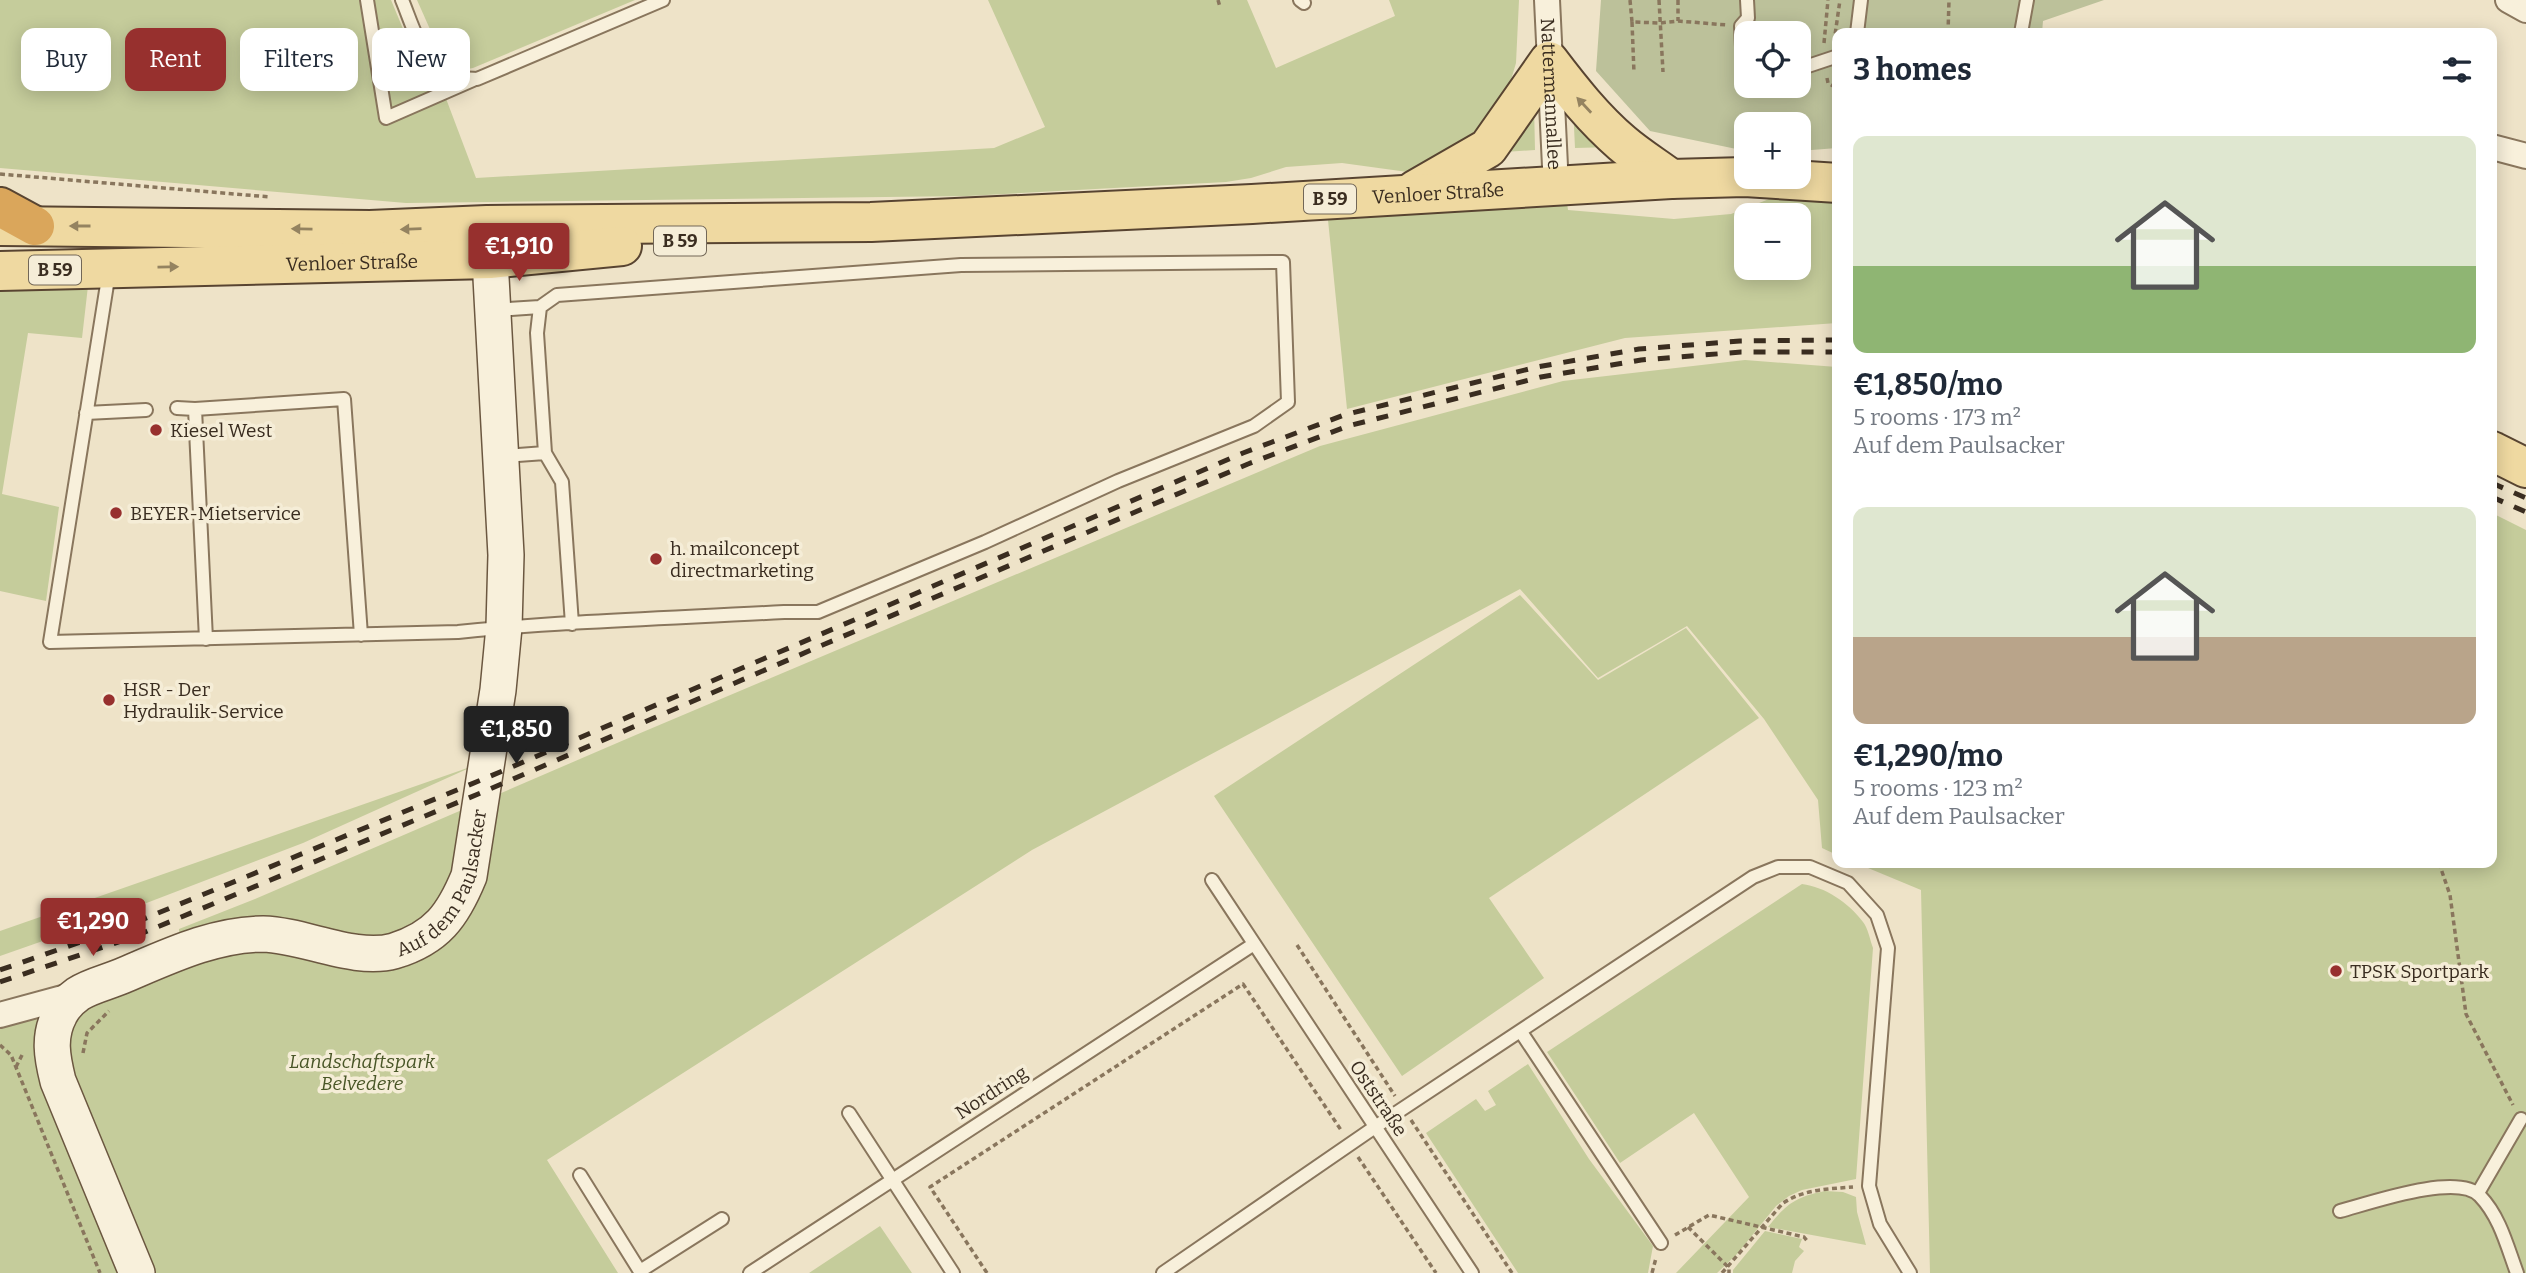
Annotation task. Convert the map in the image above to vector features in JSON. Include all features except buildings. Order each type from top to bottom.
[{"type":"highway","points":[[0,207],[18,226]]},
{"type":"main road","points":[[1407,195],[1488,148],[1549,61],[1576,96],[1610,132],[1671,179]]},
{"type":"main road","name":"Venloer Straße","points":[[0,271],[109,269],[488,242],[1671,179],[1745,177],[1832,183]]},
{"type":"main road","name":"Venloer Straße","points":[[18,226],[370,230],[488,242]]},
{"type":"main road","points":[[2497,454],[2526,468]]},
{"type":"street","name":"Nattermannallee","points":[[1547,0],[1556,187]]},
{"type":"street","points":[[2508,0],[2526,10]]},
{"type":"street","points":[[2497,148],[2526,156]]},
{"type":"street","name":"Auf dem Paulsacker","points":[[78,994],[198,946],[236,937],[265,934],[360,952],[391,952],[418,942],[441,926],[458,903],[469,876],[495,715],[504,627],[506,555],[488,242]]},
{"type":"street","points":[[0,1015],[78,994]]},
{"type":"street","points":[[78,994],[60,1014],[51,1041],[52,1056],[58,1081],[137,1273]]},
{"type":"lane","points":[[367,0],[386,118],[663,0]]},
{"type":"lane","points":[[402,0],[422,47],[434,65],[453,77],[477,79]]},
{"type":"lane","points":[[1745,21],[1748,18],[1747,0]]},
{"type":"lane","points":[[1858,28],[1861,0]]},
{"type":"lane","points":[[2022,28],[2027,0]]},
{"type":"lane","points":[[1811,65],[1832,58]]},
{"type":"lane","points":[[109,269],[50,642],[457,632],[504,627],[818,612],[985,542],[1118,481],[1254,426],[1288,402],[1283,262],[961,265],[557,295],[540,307],[493,310]]},
{"type":"lane","points":[[540,307],[537,334],[545,453],[562,482],[572,624]]},
{"type":"lane","points":[[177,408],[344,398],[361,635]]},
{"type":"lane","points":[[195,409],[206,639]]},
{"type":"lane","points":[[86,413],[146,410]]},
{"type":"lane","points":[[501,457],[545,453]]},
{"type":"lane","points":[[1163,1273],[1375,1127],[1753,877],[1779,867],[1810,867],[1849,883],[1877,915],[1888,948],[1869,1186],[1880,1224],[1910,1273]]},
{"type":"lane","name":"Oststraße","points":[[1212,880],[1472,1273]]},
{"type":"lane","name":"Nordring","points":[[750,1273],[1254,944]]},
{"type":"lane","points":[[1521,1032],[1661,1243]]},
{"type":"lane","points":[[849,1113],[953,1273]]},
{"type":"lane","points":[[2478,1193],[2521,1119]]},
{"type":"lane","points":[[580,1175],[641,1272],[722,1219]]},
{"type":"lane","points":[[2340,1211],[2425,1189],[2454,1185],[2478,1193],[2497,1220],[2517,1273]]},
{"type":"path","points":[[1218,0],[1220,7]]},
{"type":"path","points":[[1630,0],[1634,73]]},
{"type":"path","points":[[1659,0],[1663,72]]},
{"type":"path","points":[[1678,0],[1678,21]]},
{"type":"path","points":[[1838,28],[1840,0]]},
{"type":"path","points":[[1948,28],[1949,0]]},
{"type":"path","points":[[1632,22],[1678,21],[1734,25]]},
{"type":"path","points":[[2441,868],[2450,895],[2466,1014],[2521,1119]]},
{"type":"path","points":[[1297,945],[1512,1273]]},
{"type":"path","points":[[987,1273],[930,1187],[1243,984],[1436,1273]]},
{"type":"path","points":[[84,1064],[83,1052],[87,1033],[96,1022],[119,1005]]},
{"type":"path","points":[[0,1045],[11,1055],[100,1273]]},
{"type":"path","points":[[1722,1273],[1729,1271],[1783,1203],[1795,1195],[1815,1189],[1869,1186]]},
{"type":"path","points":[[1661,1243],[1709,1215],[1804,1237],[1808,1242]]},
{"type":"path","points":[[1688,1227],[1729,1271]]},
{"type":"green space","points":[[0,0],[391,0],[403,28],[372,28],[372,91],[443,91],[476,178],[994,148],[1045,127],[988,0],[1247,0],[1276,68],[1395,16],[1389,0],[1519,0],[1516,63],[1508,90],[1482,135],[1415,173],[1342,163],[1286,167],[1251,178],[1226,182],[967,196],[406,203],[0,168]]},
{"type":"green space","points":[[417,0],[635,0],[470,69],[470,28],[429,28]]},
{"type":"green space","points":[[1601,0],[2104,0],[2043,21],[2042,28],[1832,28],[1832,148],[1811,150],[1811,112],[1734,112],[1734,148],[1650,131],[1596,71]]},
{"type":"green space","points":[[1534,105],[1535,150],[1505,152]]},
{"type":"green space","points":[[1573,106],[1613,147],[1575,148]]},
{"type":"green space","points":[[1787,192],[1832,198],[1832,323],[1625,338],[1347,409],[1328,220],[1567,203],[1568,210],[1674,219],[1734,213],[1734,280],[1811,280],[1811,203],[1759,203]]},
{"type":"green space","points":[[88,286],[82,338],[28,333],[2,494],[59,507],[46,601],[0,591],[0,289]]},
{"type":"green space","name":"Landschaftspark Belvedere","points":[[1745,360],[1832,367],[1832,853],[1822,848],[1818,800],[1764,719],[1687,626],[1598,678],[1520,589],[1032,850],[547,1160],[618,1273],[0,1273],[0,1019],[180,972],[179,929],[1320,446],[1563,381]]},
{"type":"green space","points":[[2497,516],[2526,530],[2526,1273],[1930,1273],[1921,890],[1868,868],[2497,868]]},
{"type":"green space","points":[[1520,595],[1598,680],[1686,628],[1759,718],[1489,898],[1544,978],[1402,1076],[1214,796]]},
{"type":"green space","points":[[476,765],[303,843],[0,956],[0,931]]},
{"type":"green space","points":[[1802,884],[1827,892],[1850,908],[1865,925],[1873,948],[1856,1179],[1802,1190],[1789,1196],[1776,1206],[1737,1254],[1717,1273],[1676,1273],[1749,1197],[1694,1113],[1620,1163],[1547,1052]]},
{"type":"green space","points":[[1528,1064],[1589,1159],[1653,1246],[1648,1273],[1518,1273],[1426,1133],[1476,1099],[1485,1111],[1496,1105],[1488,1091]]},
{"type":"green space","points":[[1825,1191],[1843,1192],[1856,1197],[1866,1245],[1768,1227],[1793,1202]]},
{"type":"green space","points":[[880,1226],[912,1273],[809,1273]]},
{"type":"green space","points":[[1765,1231],[1802,1239],[1799,1247],[1804,1251],[1795,1261],[1792,1273],[1733,1273],[1733,1270]]},
{"type":"railway","points":[[0,970],[129,925],[486,778],[1243,453],[1344,415],[1537,367],[1639,349],[1740,341],[1832,340]]},
{"type":"railway","points":[[0,982],[133,937],[483,792],[1248,464],[1348,426],[1541,377],[1641,360],[1741,352],[1832,352]]},
{"type":"railway","points":[[2497,485],[2526,498]]},
{"type":"railway","points":[[2497,499],[2526,512]]},
{"type":"place","name":"Kiesel West","points":[[156,430]]},
{"type":"place","name":"BEYER-Mietservice","points":[[116,513]]},
{"type":"place","name":"h. mailconcept directmarketing","points":[[656,559]]},
{"type":"place","name":"HSR - Der Hydraulik-Service","points":[[109,700]]},
{"type":"place","name":"TPSK Sportpark","points":[[2336,971]]}]
